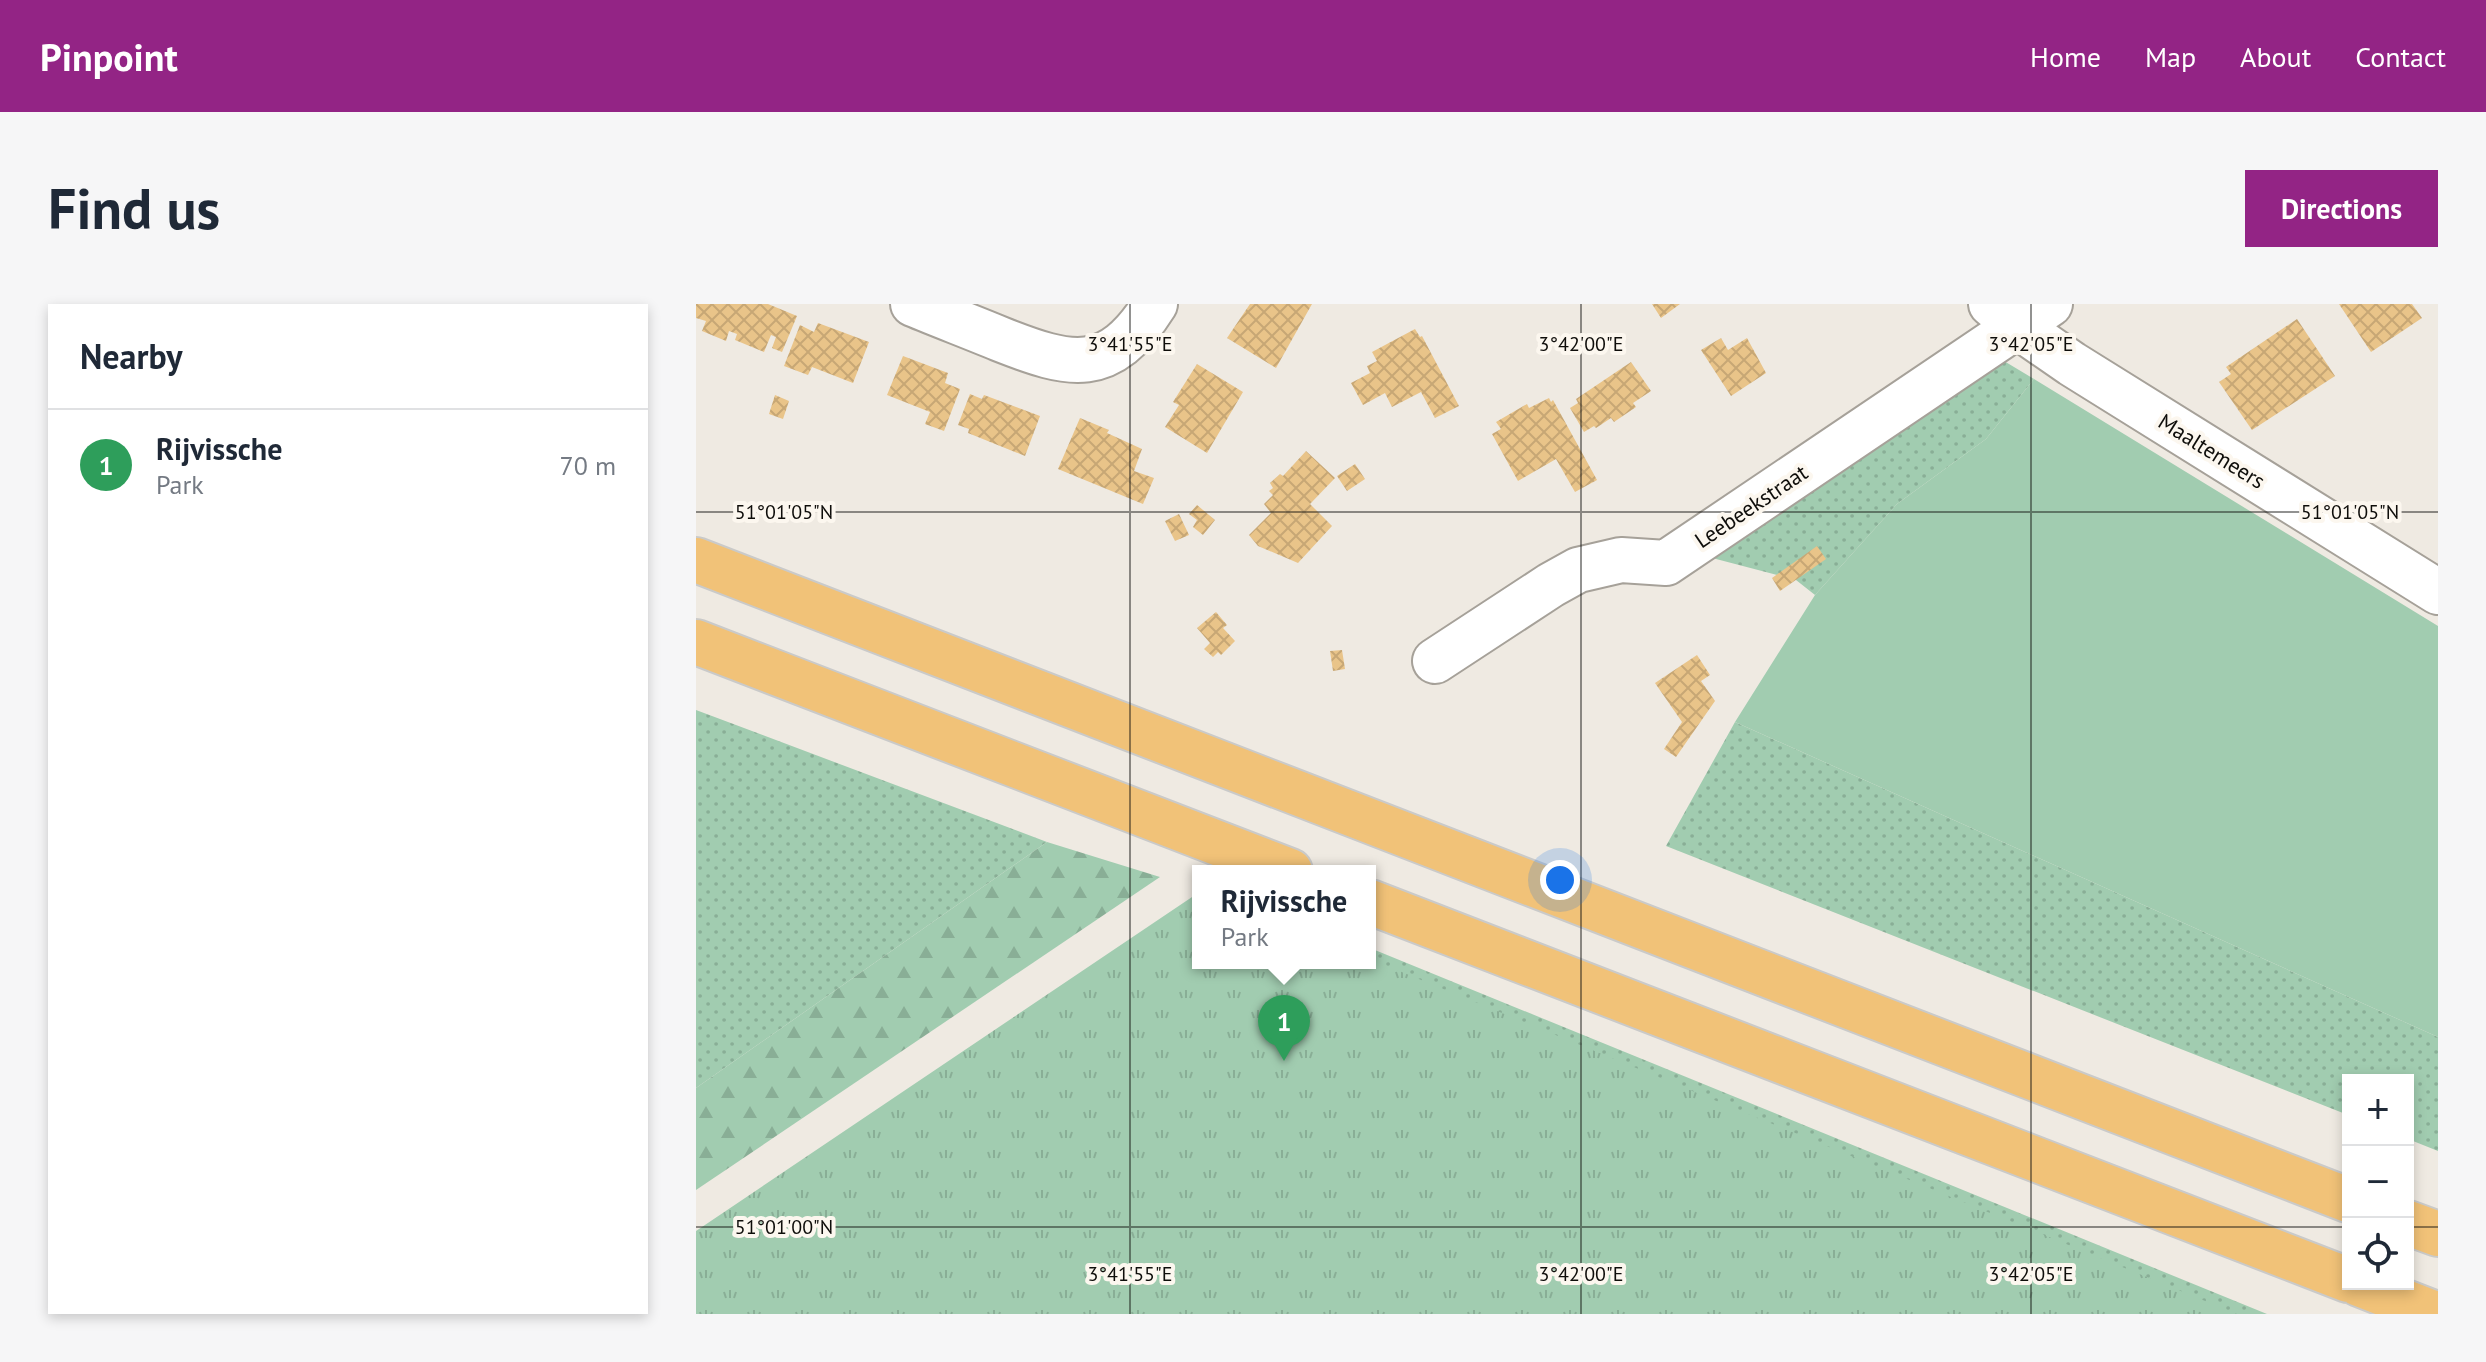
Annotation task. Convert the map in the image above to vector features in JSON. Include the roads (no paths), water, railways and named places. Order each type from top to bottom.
[{"type":"highway","points":[[696,560],[2342,1198]]},
{"type":"highway","points":[[696,642],[1274,865]]},
{"type":"highway","points":[[1376,904],[2342,1278]]},
{"type":"highway","points":[[2414,1225],[2438,1234]]},
{"type":"highway","points":[[2374,1290],[2436,1314]]},
{"type":"street","points":[[913,304],[1045,357],[1069,361],[1094,358],[1120,347],[1140,328],[1155,304]]},
{"type":"street","name":"Maaltemeers","points":[[2019,311],[2072,364],[2438,592]]},
{"type":"street","name":"Leebeekstraat","points":[[1435,661],[1578,570],[1621,560],[1666,563],[2019,311]]},
{"type":"place","name":"Rijvissche","points":[[1284,1061]]}]
